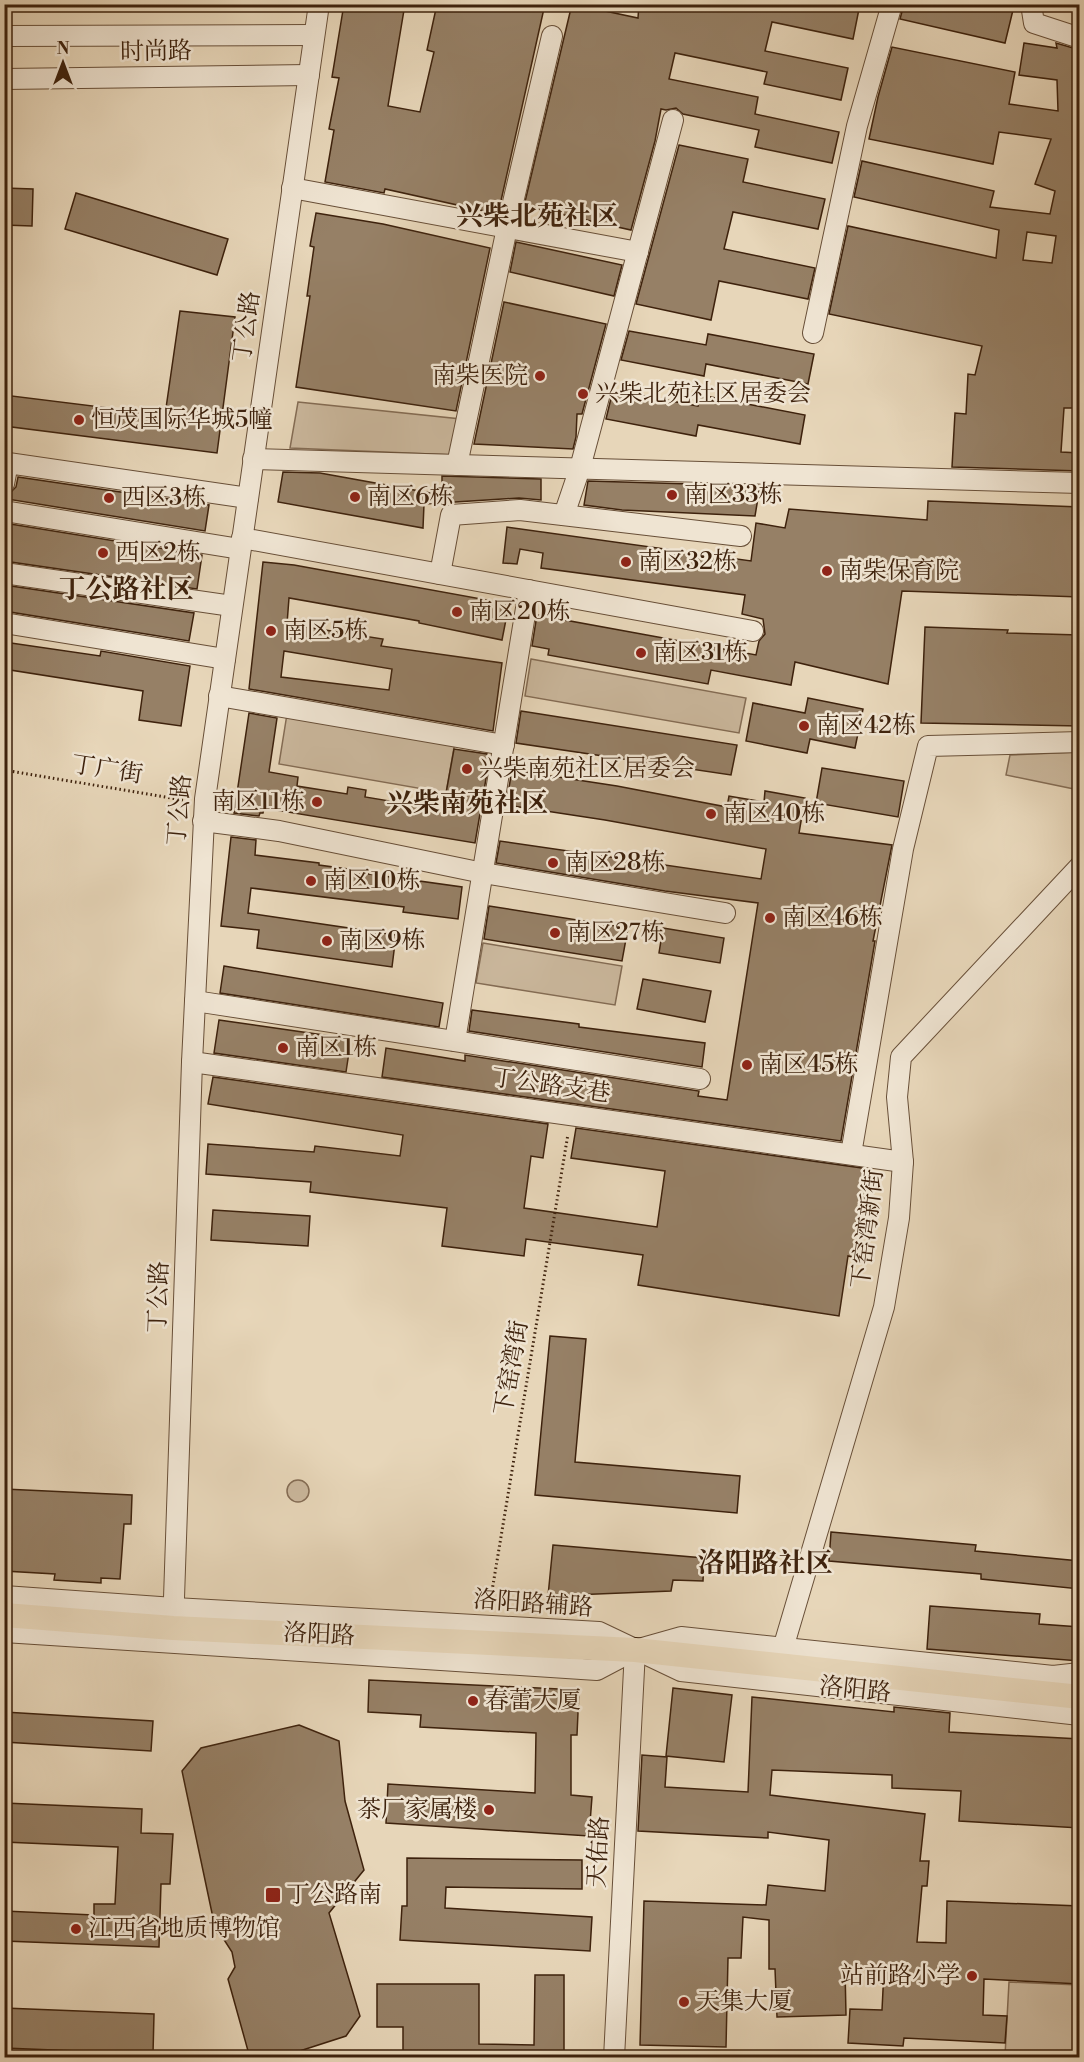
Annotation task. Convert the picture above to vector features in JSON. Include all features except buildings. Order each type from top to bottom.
[{"type":"main road","name":"洛阳路","points":[[4,1615],[174,1618],[634,1650],[1080,1697]]},
{"type":"main road","name":"洛阳路","points":[[634,1650],[681,1645],[782,1651],[1050,1684],[1080,1685]]},
{"type":"street","name":"丁公路","points":[[174,1618],[192,1062],[204,812],[319,4]]},
{"type":"street","points":[[813,333],[857,126],[892,4]]},
{"type":"street","points":[[1031,4],[1034,23],[1080,38]]},
{"type":"street","points":[[4,36],[314,35]]},
{"type":"street","points":[[457,465],[507,228],[552,36]]},
{"type":"street","name":"时尚路","points":[[4,79],[309,75]]},
{"type":"street","points":[[564,515],[580,468],[673,120]]},
{"type":"street","points":[[292,188],[638,252]]},
{"type":"street","points":[[253,459],[1080,483]]},
{"type":"street","points":[[4,484],[8,463],[248,498]]},
{"type":"street","points":[[440,574],[451,514],[520,510],[741,536]]},
{"type":"street","points":[[4,511],[440,574],[753,631]]},
{"type":"street","points":[[4,573],[232,606]]},
{"type":"street","points":[[455,1041],[529,590]]},
{"type":"street","points":[[4,623],[225,659]]},
{"type":"street","points":[[219,696],[504,745]]},
{"type":"street","points":[[851,1154],[903,849],[928,747],[1080,742]]},
{"type":"street","points":[[204,812],[279,831],[483,873],[725,912]]},
{"type":"street","name":"下窑湾新街","points":[[782,1651],[884,1307],[899,1218],[903,1162],[897,1097],[901,1057],[1080,866]]},
{"type":"street","points":[[195,1001],[700,1079]]},
{"type":"street","name":"丁公路支巷","points":[[192,1062],[903,1162]]},
{"type":"street","name":"洛阳路辅路","points":[[4,1596],[174,1618],[486,1626],[599,1632],[634,1650]]},
{"type":"street","points":[[4,1632],[597,1670],[634,1650]]},
{"type":"street","name":"洛阳路","points":[[634,1650],[681,1671],[1080,1716]]},
{"type":"street","name":"天佑路","points":[[614,2058],[634,1650]]},
{"type":"street","name":"洛阳路","points":[[782,1651],[1053,1677],[1080,1673]]},
{"type":"path","name":"丁广街","points":[[4,770],[204,812]]},
{"type":"path","name":"下窑湾街","points":[[486,1626],[572,1115]]},
{"type":"shaded area","points":[[298,402],[461,419],[455,455],[290,448]]},
{"type":"shaded area","points":[[531,659],[746,698],[739,733],[525,696]]},
{"type":"shaded area","points":[[287,714],[455,742],[446,793],[279,764]]},
{"type":"shaded area","points":[[1079,752],[1079,790],[1006,775],[1010,755]]},
{"type":"shaded area","points":[[483,943],[622,966],[615,1005],[476,983]]},
{"type":"shaded area","points":[[298,1480],[306,1483],[309,1491],[306,1499],[298,1502],[290,1499],[287,1491],[290,1483]]},
{"type":"shaded area","points":[[1009,1982],[1079,1985],[1079,2057],[1005,2056]]},
{"type":"place","name":"南柴医院","points":[[540,376]]},
{"type":"place","name":"兴柴北苑社区居委会","points":[[583,394]]},
{"type":"place","name":"恒茂国际华城5幢","points":[[79,420]]},
{"type":"place","name":"南区33栋","points":[[672,495]]},
{"type":"place","name":"南区6栋","points":[[355,497]]},
{"type":"place","name":"西区3栋","points":[[109,498]]},
{"type":"place","name":"西区2栋","points":[[103,553]]},
{"type":"place","name":"南区32栋","points":[[626,562]]},
{"type":"place","name":"南柴保育院","points":[[827,571]]},
{"type":"place","name":"南区20栋","points":[[457,612]]},
{"type":"place","name":"南区5栋","points":[[271,631]]},
{"type":"place","name":"南区31栋","points":[[641,653]]},
{"type":"place","name":"南区42栋","points":[[804,726]]},
{"type":"place","name":"兴柴南苑社区居委会","points":[[467,769]]},
{"type":"place","name":"南区11栋","points":[[317,802]]},
{"type":"place","name":"南区40栋","points":[[711,814]]},
{"type":"place","name":"南区28栋","points":[[553,863]]},
{"type":"place","name":"南区10栋","points":[[311,881]]},
{"type":"place","name":"南区46栋","points":[[770,918]]},
{"type":"place","name":"南区27栋","points":[[555,933]]},
{"type":"place","name":"南区9栋","points":[[327,941]]},
{"type":"place","name":"南区1栋","points":[[283,1048]]},
{"type":"place","name":"南区45栋","points":[[747,1065]]},
{"type":"place","name":"春蕾大厦","points":[[473,1701]]},
{"type":"place","name":"茶厂家属楼","points":[[489,1810]]},
{"type":"place","name":"丁公路南","points":[[273,1895]]},
{"type":"place","name":"江西省地质博物馆","points":[[76,1929]]},
{"type":"place","name":"站前路小学","points":[[972,1976]]},
{"type":"place","name":"天集大厦","points":[[684,2002]]},
{"type":"district","name":"兴柴北苑社区","points":[[537,217]]},
{"type":"district","name":"丁公路社区","points":[[126,590]]},
{"type":"district","name":"兴柴南苑社区","points":[[467,804]]},
{"type":"district","name":"洛阳路社区","points":[[765,1564]]}]
